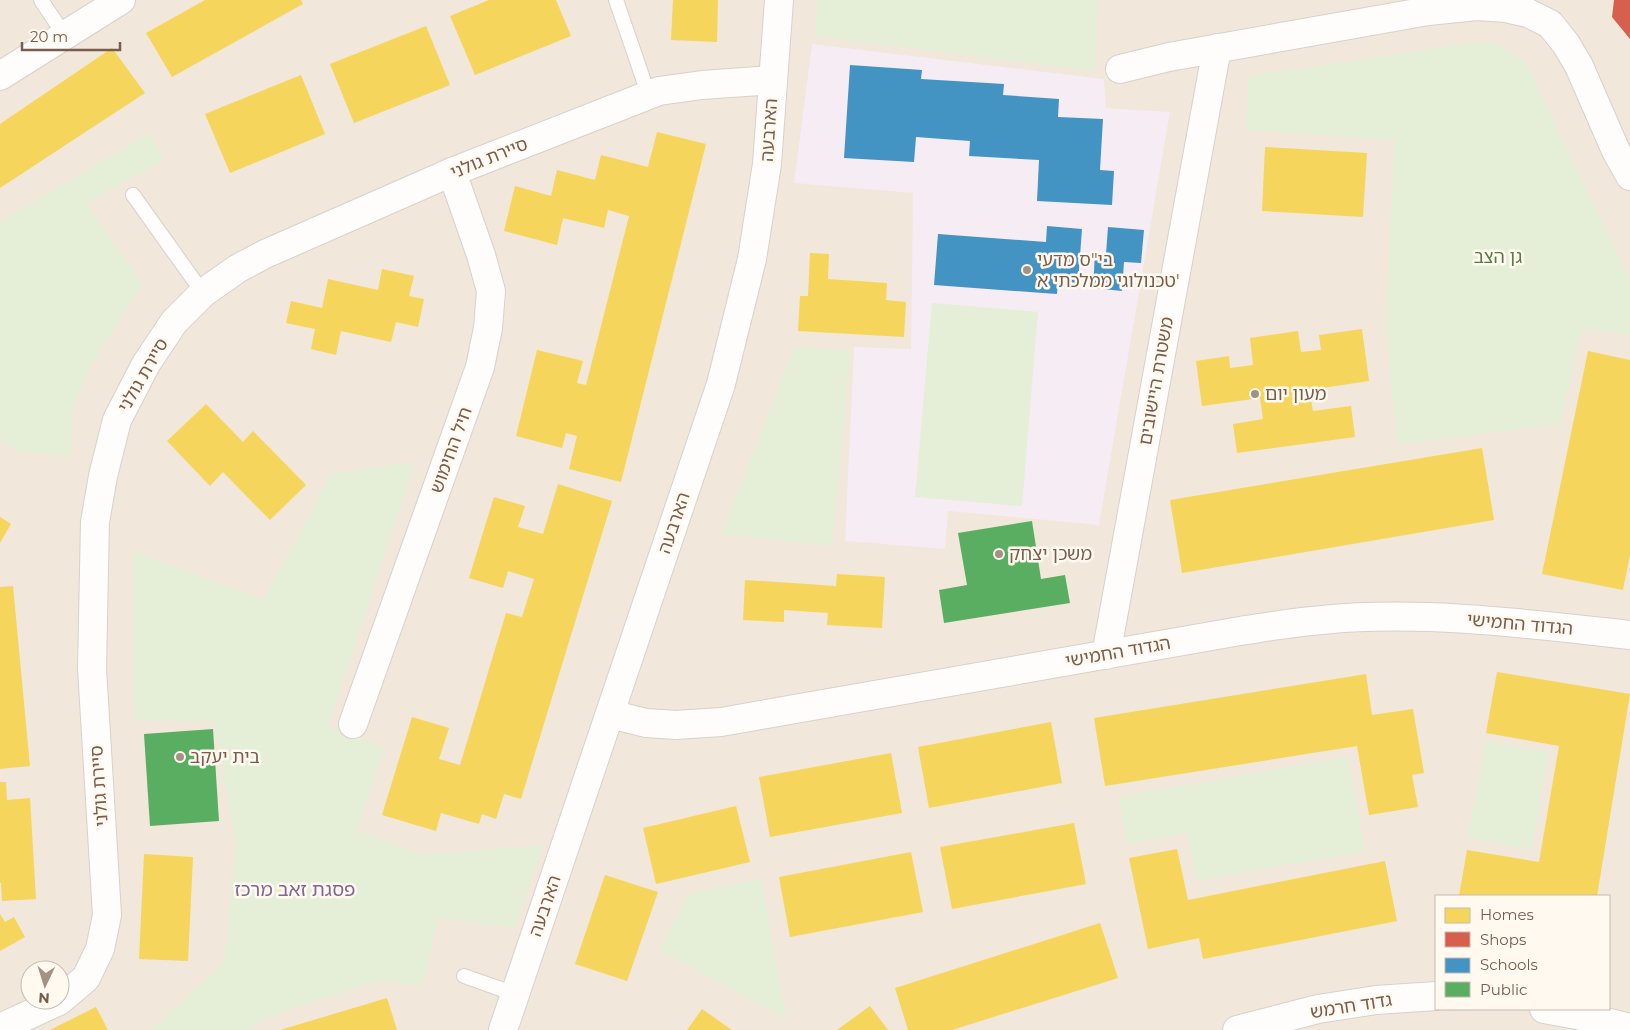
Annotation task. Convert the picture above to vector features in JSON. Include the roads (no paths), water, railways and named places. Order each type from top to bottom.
[{"type":"street","points":[[0,76],[121,0]]},
{"type":"street","name":"הארבעה","points":[[503,1030],[721,384],[752,259],[767,164],[779,0]]},
{"type":"street","points":[[1120,68],[1218,48],[1438,10],[1477,6],[1506,8],[1528,13],[1550,24],[1566,44],[1579,66],[1616,151],[1630,176]]},
{"type":"street","name":"משטרת היישובים","points":[[1106,654],[1218,48]]},
{"type":"street","name":"סיירת גולני","points":[[0,1028],[59,1001],[86,978],[100,949],[108,915],[92,668],[95,522],[103,476],[117,420],[146,364],[174,322],[203,293],[237,269],[265,254],[452,172],[659,91],[702,84],[773,80]]},
{"type":"street","name":"חיל החימוש","points":[[353,724],[480,367],[488,328],[491,291],[452,172]]},
{"type":"street","name":"הגדוד החמישי","points":[[610,714],[646,723],[676,725],[721,722],[1106,654],[1249,630],[1323,620],[1407,617],[1459,619],[1630,635]]},
{"type":"street","name":"גדוד חרמש","points":[[1237,1030],[1318,1010],[1376,1000],[1435,996]]},
{"type":"street","points":[[1550,1010],[1629,1024]]},
{"type":"lane","points":[[41,0],[65,36]]},
{"type":"lane","points":[[616,0],[649,96]]},
{"type":"lane","points":[[133,195],[203,293]]},
{"type":"lane","points":[[464,976],[515,994]]},
{"type":"place","name":"בי\"ס מדעי טכנולוגי ממלכתי א'","points":[[1027,270]]},
{"type":"place","name":"מעון יום","points":[[1255,394]]},
{"type":"place","name":"משכן יצחק","points":[[999,554]]},
{"type":"place","name":"בית יעקב","points":[[180,757]]},
{"type":"district","name":"פסגת זאב מרכז","points":[[295,889]]},
{"type":"park label","name":"גן הצב","points":[[1498,257]]}]
